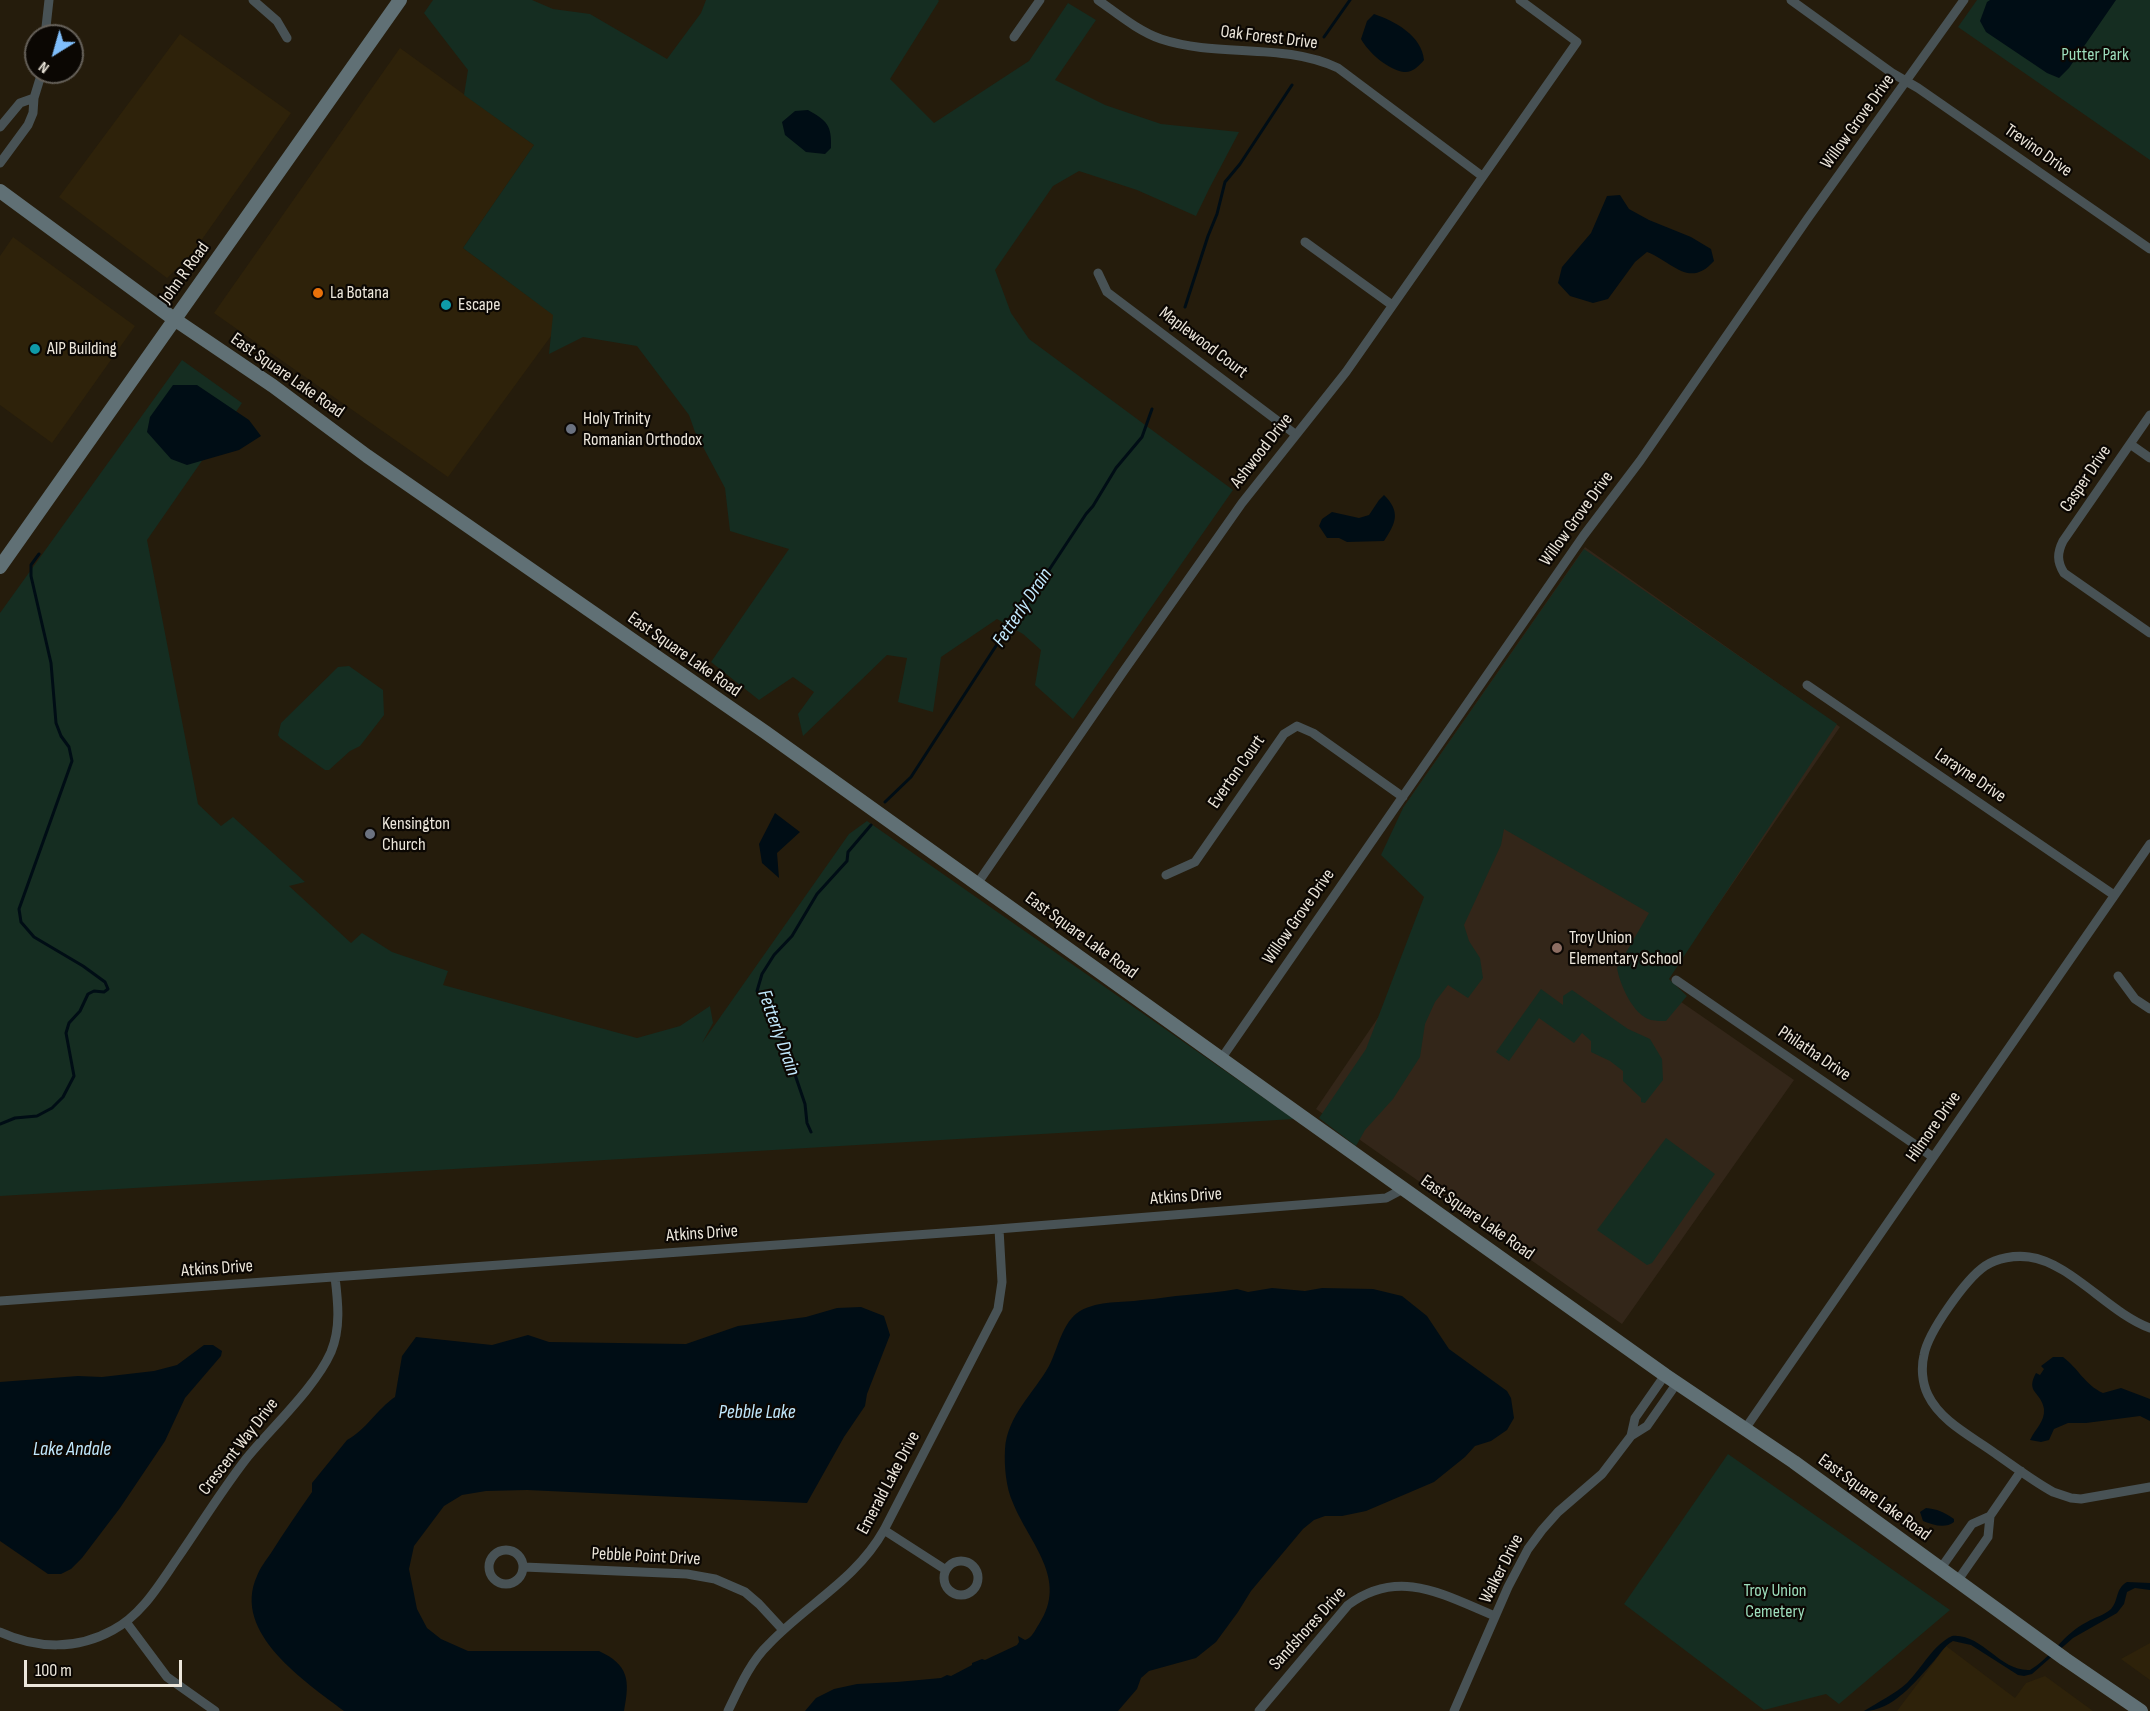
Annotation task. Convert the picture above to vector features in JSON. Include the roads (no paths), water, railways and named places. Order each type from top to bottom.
[{"type":"main road","name":"John R Road","points":[[0,567],[400,0]]},
{"type":"main road","name":"East Square Lake Road","points":[[0,191],[174,319],[532,572],[765,732],[1403,1189],[1665,1375],[1745,1428],[2065,1659],[2141,1711]]},
{"type":"street","points":[[46,24],[49,0]]},
{"type":"street","points":[[253,0],[277,21],[287,38]]},
{"type":"street","points":[[1014,37],[1040,0]]},
{"type":"street","name":"Oak Forest Drive","points":[[1098,0],[1133,24],[1160,38],[1184,45],[1302,56],[1328,63],[1338,68],[1482,176]]},
{"type":"street","name":"Ashwood Drive","points":[[977,884],[1242,503],[1346,372],[1576,42],[1520,0]]},
{"type":"street","name":"Trevino Drive","points":[[1791,0],[1892,73],[1907,81],[2150,249]]},
{"type":"street","name":"Willow Grove Drive","points":[[1221,1059],[1584,535],[1647,452],[1808,218],[1964,0]]},
{"type":"street","points":[[0,164],[28,124],[33,113],[38,84]]},
{"type":"street","points":[[0,127],[20,104],[34,98]]},
{"type":"street","points":[[1305,242],[1392,305]]},
{"type":"street","name":"Maplewood Court","points":[[1098,273],[1107,292],[1295,434]]},
{"type":"street","name":"Casper Drive","points":[[2150,415],[2063,542],[2058,554],[2059,564],[2068,577],[2150,633]]},
{"type":"street","points":[[2130,444],[2150,458]]},
{"type":"street","name":"Larayne Drive","points":[[1808,685],[2114,895]]},
{"type":"street","name":"Everton Court","points":[[1166,875],[1195,862],[1284,734],[1297,726],[1313,734],[1403,797]]},
{"type":"street","name":"Hilmore Drive","points":[[1745,1428],[2150,844]]},
{"type":"street","points":[[2118,976],[2135,999],[2150,1009]]},
{"type":"street","name":"Philatha Drive","points":[[1676,980],[1933,1157]]},
{"type":"street","name":"Atkins Drive","points":[[0,1301],[999,1229],[1386,1198],[1403,1189]]},
{"type":"street","name":"Emerald Lake Drive","points":[[728,1711],[758,1656],[783,1630],[845,1580],[867,1557],[884,1530],[998,1310],[1002,1282],[999,1229]]},
{"type":"street","points":[[2150,1328],[2130,1319],[2056,1266],[2038,1259],[2019,1257],[2000,1259],[1987,1265],[1969,1281],[1926,1346],[1923,1365],[1924,1383],[1932,1401],[1944,1416],[2053,1492],[2071,1498],[2094,1498],[2150,1487]]},
{"type":"street","name":"Crescent Way Drive","points":[[0,1632],[37,1644],[68,1645],[93,1640],[126,1622],[147,1602],[235,1474],[312,1382],[330,1355],[338,1323],[335,1276]]},
{"type":"street","name":"Walker Drive","points":[[1631,1436],[1635,1418],[1665,1375]]},
{"type":"street","name":"Walker Drive","points":[[1454,1711],[1518,1567],[1542,1530],[1558,1512],[1602,1474],[1631,1436],[1647,1426],[1677,1383]]},
{"type":"street","points":[[1958,1580],[1988,1537],[1990,1516],[2021,1471]]},
{"type":"street","points":[[1941,1568],[1971,1524],[1990,1516]]},
{"type":"street","points":[[884,1530],[946,1570]]},
{"type":"street","name":"Pebble Point Drive","points":[[524,1567],[687,1574],[716,1579],[745,1592],[783,1630]]},
{"type":"street","name":"Sandshores Drive","points":[[1258,1711],[1335,1618],[1348,1605],[1373,1590],[1395,1586],[1418,1586],[1496,1616]]},
{"type":"street","points":[[126,1622],[167,1677],[214,1711]]},
{"type":"water","points":[[1990,0],[2116,0],[2069,68],[2059,78],[2047,73],[1986,32],[1980,21],[1987,2]]},
{"type":"water","points":[[1374,14],[1399,25],[1413,37],[1422,51],[1424,60],[1418,67],[1407,72],[1398,71],[1379,60],[1368,49],[1361,39],[1367,21]]},
{"type":"water","points":[[808,110],[820,117],[829,129],[831,148],[825,154],[806,152],[785,135],[782,122],[795,111]]},
{"type":"water","points":[[1620,195],[1629,209],[1691,237],[1711,249],[1714,261],[1697,273],[1689,273],[1647,252],[1635,262],[1608,299],[1593,303],[1570,296],[1558,283],[1562,267],[1591,233],[1607,196]]},
{"type":"water","points":[[173,385],[197,385],[249,420],[261,436],[239,450],[187,465],[171,459],[147,432],[150,417]]},
{"type":"water","points":[[1384,495],[1393,507],[1395,518],[1384,541],[1347,542],[1339,538],[1327,538],[1319,526],[1322,519],[1332,512],[1359,518],[1369,515]]},
{"type":"water","points":[[775,813],[800,832],[777,853],[779,878],[762,863],[759,844]]},
{"type":"water","points":[[1272,1288],[1305,1291],[1322,1288],[1373,1289],[1402,1296],[1427,1316],[1449,1349],[1507,1391],[1511,1398],[1514,1418],[1507,1430],[1491,1441],[1475,1446],[1434,1482],[1366,1511],[1342,1516],[1325,1516],[1314,1520],[1303,1529],[1251,1591],[1216,1642],[1196,1658],[1149,1671],[1141,1678],[1137,1689],[1118,1711],[805,1711],[816,1698],[834,1689],[857,1684],[951,1676],[972,1663],[985,1660],[1017,1645],[1018,1636],[1025,1640],[1033,1634],[1047,1608],[1050,1592],[1048,1576],[1011,1497],[1006,1477],[1005,1449],[1016,1415],[1049,1366],[1065,1329],[1074,1316],[1088,1307],[1103,1303],[1237,1289],[1248,1292]]},
{"type":"water","name":"Pebble Lake","points":[[861,1307],[884,1316],[890,1335],[867,1394],[865,1406],[844,1437],[807,1503],[527,1490],[486,1491],[462,1495],[444,1506],[414,1546],[409,1569],[417,1609],[427,1628],[441,1639],[468,1651],[599,1651],[616,1662],[625,1675],[627,1691],[624,1711],[344,1711],[293,1671],[276,1654],[263,1636],[254,1617],[252,1597],[260,1570],[312,1492],[312,1483],[347,1440],[360,1431],[395,1397],[402,1356],[416,1337],[492,1345],[528,1335],[549,1342],[686,1344],[738,1326],[806,1317],[837,1308]]},
{"type":"water","name":"Lake Andale","points":[[204,1345],[213,1345],[222,1351],[221,1356],[185,1398],[165,1441],[120,1508],[71,1569],[61,1574],[48,1574],[0,1541],[0,1382],[78,1376],[102,1377],[154,1371],[177,1365]]},
{"type":"water","points":[[2053,1357],[2063,1357],[2091,1386],[2103,1393],[2121,1388],[2150,1399],[2150,1421],[2140,1416],[2068,1423],[2054,1429],[2049,1440],[2041,1442],[2030,1440],[2044,1414],[2042,1403],[2032,1385],[2033,1380],[2036,1373],[2040,1375],[2044,1369],[2041,1366]]},
{"type":"water","points":[[1926,1508],[1944,1513],[1954,1519],[1954,1522],[1943,1526],[1923,1521],[1920,1512]]},
{"type":"water","points":[[2127,1582],[2150,1583],[2150,1590],[2135,1588],[2127,1592],[2124,1604],[2117,1613],[2073,1638],[2032,1674],[2018,1675],[1971,1645],[1953,1641],[1903,1694],[1885,1706],[1864,1711],[1907,1683],[1933,1651],[1952,1636],[1973,1640],[2009,1665],[2030,1670],[2079,1627],[2111,1609],[2119,1591]]},
{"type":"waterway","points":[[1324,37],[1350,0]]},
{"type":"waterway","name":"Fetterly Drain","points":[[1185,307],[1217,214],[1225,182],[1240,164],[1292,85]]},
{"type":"waterway","name":"Fetterly Drain","points":[[885,802],[911,777],[1005,632],[1014,623],[1093,506],[1116,468],[1142,437],[1152,409]]},
{"type":"waterway","points":[[0,1124],[15,1118],[37,1116],[52,1108],[63,1097],[74,1076],[66,1033],[69,1023],[80,1011],[88,994],[94,991],[104,992],[108,989],[105,982],[83,966],[34,937],[21,922],[19,909],[72,761],[69,747],[56,723],[51,663],[31,576],[31,565],[39,554]]},
{"type":"waterway","name":"Fetterly Drain","points":[[811,1132],[807,1123],[805,1104],[789,1057],[769,1009],[757,991],[762,974],[774,955],[792,936],[817,894],[847,861],[848,852],[871,825]]},
{"type":"place","name":"La Botana","points":[[318,293]]},
{"type":"place","name":"Escape","points":[[446,305]]},
{"type":"place","name":"AIP Building","points":[[35,349]]},
{"type":"place","name":"Holy Trinity Romanian Orthodox","points":[[571,429]]},
{"type":"place","name":"Kensington Church","points":[[370,834]]},
{"type":"place","name":"Troy Union Elementary School","points":[[1557,948]]},
{"type":"park label","name":"Putter Park","points":[[2095,55]]},
{"type":"park label","name":"Troy Union Cemetery","points":[[1775,1601]]}]
